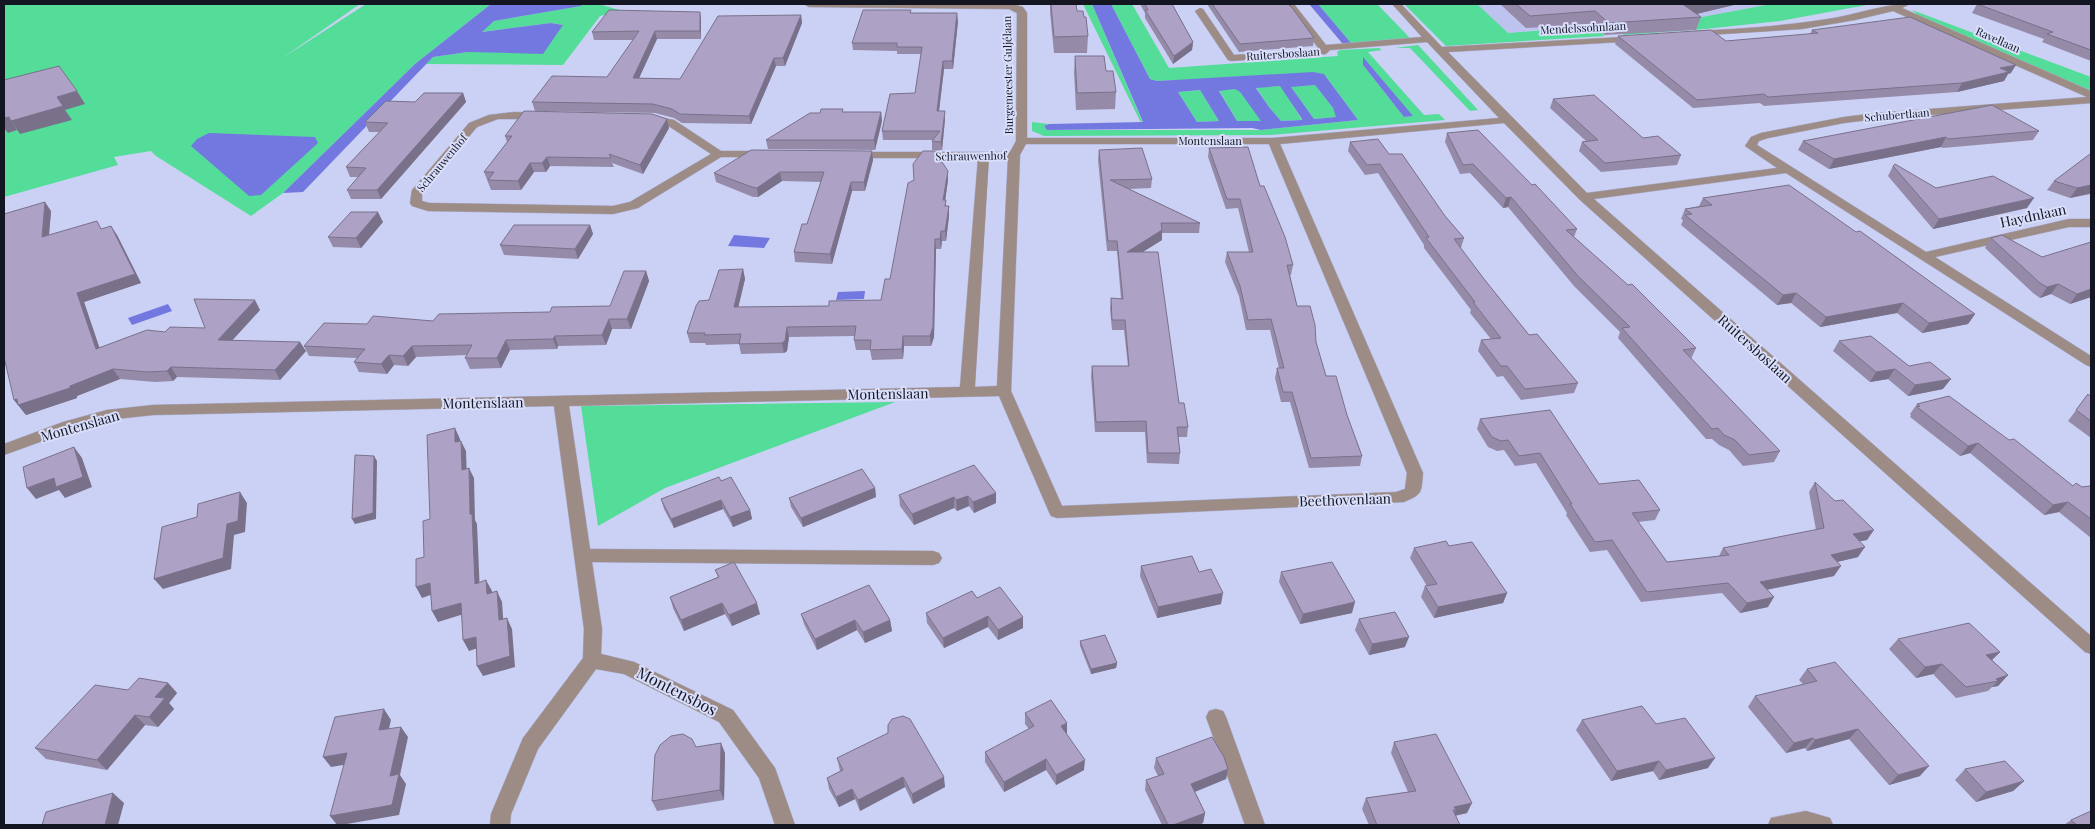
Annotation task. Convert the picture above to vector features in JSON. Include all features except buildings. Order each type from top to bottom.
[{"type":"street","name":"Burgemeester Guljélaan","points":[[809,4],[1010,6],[1020,9],[1022,14],[1022,141]]},
{"type":"street","name":"Ruitersboslaan","points":[[1200,11],[1231,58],[1326,51],[1289,4]]},
{"type":"street","name":"Ruitersboslaan","points":[[1396,4],[1584,197],[2091,647]]},
{"type":"street","points":[[1686,35],[1796,26],[1894,8],[1906,4]]},
{"type":"street","name":"Ravellaan","points":[[1894,8],[2091,95]]},
{"type":"street","name":"Mendelssohnlaan","points":[[1439,50],[1647,37]]},
{"type":"street","name":"Ruitersboslaan","points":[[1324,48],[1429,40]]},
{"type":"street","name":"Schubertlaan","points":[[2091,100],[1844,120],[1764,135],[1755,139],[1751,146],[2091,362]]},
{"type":"street","name":"Schrauwenhof","points":[[556,116],[506,115],[485,118],[473,126],[416,193],[416,203],[428,207],[613,210],[634,205],[719,154]]},
{"type":"street","points":[[636,117],[656,118],[670,122],[719,154],[777,154]]},
{"type":"street","name":"Montenslaan","points":[[1022,141],[1273,141],[1507,120]]},
{"type":"street","points":[[1004,391],[1014,155],[1022,141]]},
{"type":"street","name":"Beethovenlaan","points":[[1004,391],[1057,512],[1398,498],[1414,492],[1415,473],[1273,141]]},
{"type":"street","name":"Schrauwenhof","points":[[845,155],[1014,155]]},
{"type":"street","points":[[968,392],[984,155]]},
{"type":"street","points":[[1584,197],[1786,170]]},
{"type":"street","name":"Haydnlaan","points":[[1923,256],[2069,223],[2091,223]]},
{"type":"street","name":"Montenslaan","points":[[4,450],[68,426],[107,415],[153,410],[1004,391]]},
{"type":"street","points":[[500,825],[501,814],[530,744],[592,660],[593,629],[561,402]]},
{"type":"street","points":[[583,555],[933,558]]},
{"type":"street","name":"Montensbos","points":[[592,660],[627,666],[726,716],[768,774],[785,825]]},
{"type":"street","points":[[1216,717],[1255,825]]},
{"type":"street","points":[[1778,825],[1806,821],[1823,825]]},
{"type":"shaded area","points":[[491,4],[582,4],[581,6],[494,21],[482,32],[551,23],[563,25],[543,54],[468,52],[433,57],[303,192],[283,193],[415,64]]},
{"type":"shaded area","points":[[1092,4],[1111,4],[1150,79],[1157,81],[1313,72],[1324,74],[1358,120],[1261,130],[1252,128],[1047,130],[1044,126],[1049,124],[1143,122]],"holes":[[[1315,85],[1333,108],[1336,117],[1314,119],[1291,87]],[[1280,86],[1302,120],[1281,121],[1256,88]],[[1235,89],[1240,92],[1261,121],[1237,121],[1219,91]],[[1200,90],[1219,121],[1197,122],[1178,92]]]},
{"type":"shaded area","points":[[1309,4],[1318,4],[1351,43],[1342,43]]},
{"type":"shaded area","points":[[1477,4],[1771,4],[1670,23],[1609,23],[1507,33]]},
{"type":"shaded area","points":[[1363,57],[1413,116],[1404,117],[1363,65]]},
{"type":"shaded area","points":[[209,133],[315,137],[318,143],[261,195],[249,196],[191,146],[197,139]]},
{"type":"shaded area","points":[[734,235],[770,238],[764,248],[728,246]]},
{"type":"shaded area","points":[[865,291],[864,299],[836,300],[838,292]]},
{"type":"shaded area","points":[[168,304],[172,311],[132,325],[128,318]]},
{"type":"green space","points":[[4,4],[360,4],[281,59],[366,4],[491,4],[415,64],[283,193],[251,216],[151,151],[114,157],[118,165],[4,197]]},
{"type":"green space","points":[[582,4],[602,4],[623,11],[600,16],[563,65],[426,64],[433,57],[468,52],[493,52],[563,25],[551,23],[481,32],[494,21],[580,6]]},
{"type":"green space","points":[[1083,4],[1092,4],[1143,123],[1140,121]]},
{"type":"green space","points":[[1111,4],[1132,4],[1169,68],[1338,56],[1337,52],[1340,50],[1379,48],[1382,50],[1368,52],[1424,115],[1439,114],[1445,120],[1271,135],[1044,136],[1032,131],[1032,122],[1049,124],[1044,126],[1047,130],[1261,130],[1358,120],[1324,74],[1157,81],[1150,79]],"holes":[[[1363,65],[1412,116],[1404,117]]]},
{"type":"green space","points":[[1318,4],[1377,4],[1410,38],[1351,43]]},
{"type":"green space","points":[[1404,4],[1477,4],[1508,33],[1593,26],[1605,36],[1446,46]]},
{"type":"green space","points":[[1771,4],[1872,4],[1780,21],[1624,35],[1609,23],[1670,23]]},
{"type":"green space","points":[[1912,10],[2091,77],[2091,91],[1920,17]]},
{"type":"green space","points":[[1418,45],[1478,110],[1470,111],[1410,48],[1395,48]]},
{"type":"green space","points":[[1315,85],[1333,108],[1337,117],[1314,119],[1290,86]]},
{"type":"green space","points":[[1281,86],[1302,120],[1281,121],[1256,87]]},
{"type":"green space","points":[[1235,89],[1240,92],[1262,121],[1237,121],[1219,90]]},
{"type":"green space","points":[[1200,90],[1219,121],[1197,122],[1178,92]]},
{"type":"green space","points":[[895,402],[665,488],[598,526],[581,406]]}]
